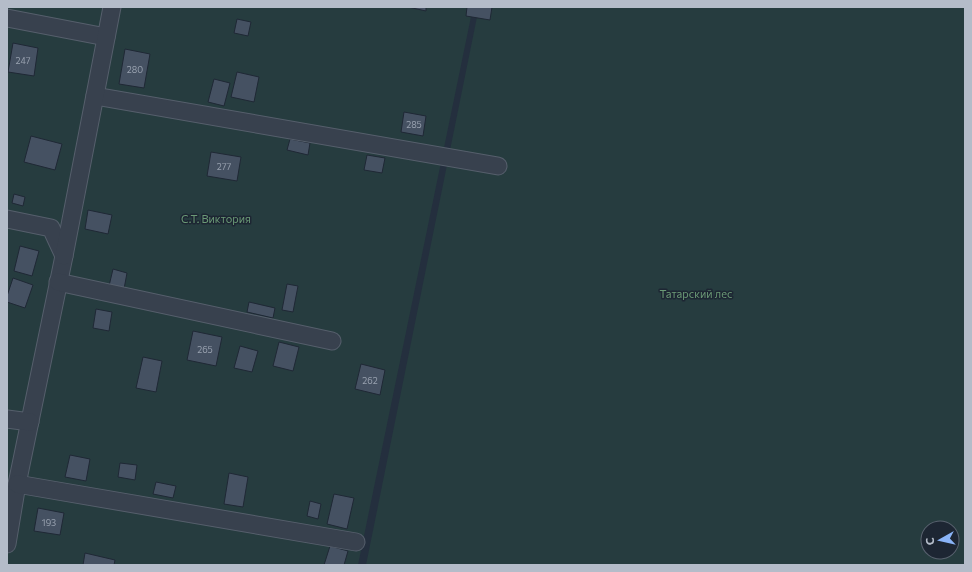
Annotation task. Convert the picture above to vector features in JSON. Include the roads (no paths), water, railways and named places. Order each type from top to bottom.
[{"type":"street","points":[[7,544],[17,484],[64,256],[112,7]]},
{"type":"street","points":[[7,18],[106,37]]},
{"type":"street","points":[[95,96],[498,166]]},
{"type":"street","points":[[7,219],[51,228],[64,256]]},
{"type":"street","points":[[58,282],[332,341]]},
{"type":"street","points":[[7,418],[30,422]]},
{"type":"street","points":[[17,484],[356,542]]},
{"type":"park label","name":"С.Т. Виктория","points":[[216,218]]},
{"type":"park label","name":"Татарский лес","points":[[696,293]]}]
